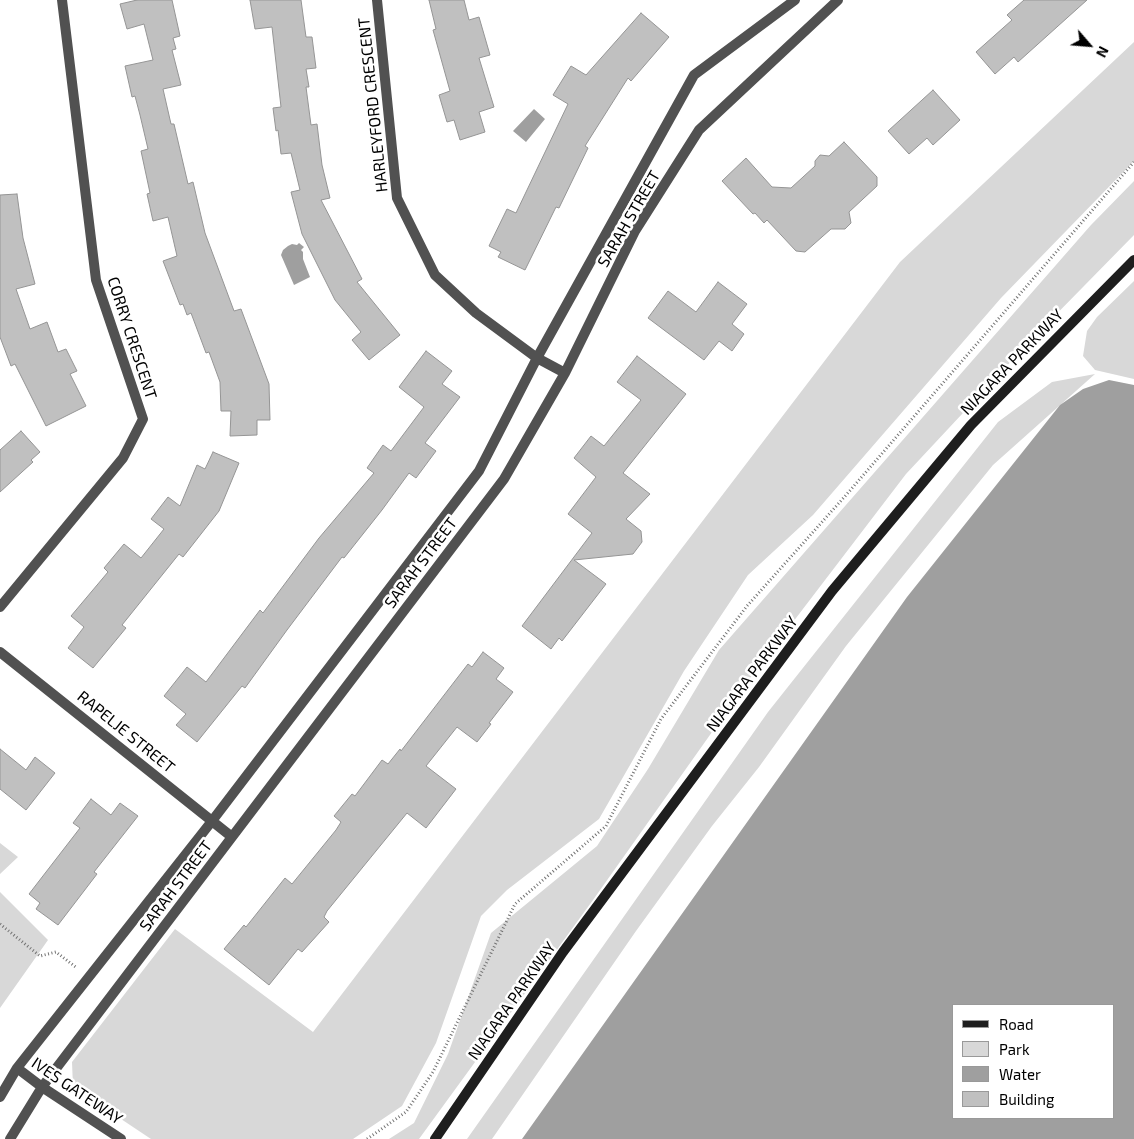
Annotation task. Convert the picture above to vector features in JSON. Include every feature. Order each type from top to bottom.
[{"type":"main road","name":"NIAGARA PARKWAY","points":[[435,1139],[563,952],[832,591],[971,425],[1134,260]]},
{"type":"street","name":"CORRY CRESCENT","points":[[0,607],[123,458],[143,418],[96,280],[62,0]]},
{"type":"street","name":"HARLEYFORD CRESCENT","points":[[377,0],[397,198],[435,275],[476,313],[537,358],[565,372]]},
{"type":"street","name":"SARAH STREET","points":[[0,1097],[17,1068],[212,821],[479,471],[537,358],[694,75],[795,0]]},
{"type":"street","name":"SARAH STREET","points":[[10,1139],[42,1087],[504,479],[565,372],[635,231],[699,130],[838,0]]},
{"type":"street","name":"RAPELJE STREET","points":[[0,652],[232,837]]},
{"type":"street","name":"IVES GATEWAY","points":[[17,1068],[42,1087],[121,1139]]},
{"type":"path","points":[[367,1139],[406,1112],[433,1072],[515,904],[606,826],[661,719],[747,606],[847,494],[1134,162]]},
{"type":"path","points":[[0,924],[40,956],[56,952],[89,977]]},
{"type":"green space","points":[[1134,42],[1134,161],[1001,298],[813,515],[748,575],[684,671],[599,819],[507,890],[481,916],[436,1043],[402,1106],[353,1139],[151,1139],[73,1087],[72,1062],[175,929],[313,1032],[900,262]]},
{"type":"green space","points":[[1134,181],[1134,235],[1033,338],[906,474],[751,677],[593,900],[419,1139],[389,1139],[414,1123],[448,1054],[491,933],[597,846],[648,769],[719,650],[1091,225]]},
{"type":"green space","points":[[1134,281],[1134,379],[1095,370],[1083,356],[1087,331],[1097,317]]},
{"type":"green space","points":[[1095,374],[993,465],[846,646],[759,767],[712,826],[636,931],[492,1139],[467,1139],[768,712],[998,422],[1052,382]]},
{"type":"green space","points":[[0,843],[18,857],[0,874]]},
{"type":"green space","points":[[0,892],[48,940],[0,1008]]},
{"type":"water","points":[[534,109],[545,119],[526,142],[513,131]]},
{"type":"water","points":[[299,243],[304,247],[301,250],[310,277],[294,285],[281,255],[288,246]]},
{"type":"water","points":[[1109,380],[1134,385],[1134,1139],[522,1139],[907,597],[1060,405],[1083,389]]},
{"type":"building","points":[[137,0],[172,0],[180,36],[173,38],[176,49],[172,50],[181,85],[163,89],[171,124],[174,124],[188,184],[193,182],[205,233],[234,311],[241,309],[269,384],[270,420],[257,420],[257,435],[230,436],[231,411],[221,411],[220,382],[209,352],[206,353],[191,313],[187,315],[183,304],[180,305],[163,261],[177,256],[168,217],[153,221],[147,194],[150,193],[141,151],[148,149],[135,96],[132,97],[125,66],[153,60],[144,24],[127,29],[120,4]]},
{"type":"building","points":[[250,0],[301,0],[306,37],[312,37],[316,68],[306,69],[309,87],[306,87],[311,125],[317,124],[322,165],[330,198],[321,200],[362,279],[357,282],[400,335],[369,360],[352,340],[361,332],[335,300],[302,234],[291,192],[300,190],[291,153],[281,154],[278,130],[276,131],[273,108],[281,107],[272,27],[255,29]]},
{"type":"building","points":[[429,0],[464,0],[469,20],[479,17],[490,55],[479,58],[494,107],[479,112],[485,132],[460,140],[454,120],[447,122],[439,95],[450,91],[433,30],[436,29]]},
{"type":"building","points":[[1024,0],[1087,0],[1018,62],[1014,57],[995,74],[976,52],[1012,20],[1007,15]]},
{"type":"building","points":[[641,13],[669,37],[631,81],[628,78],[585,146],[588,148],[559,208],[556,207],[525,270],[498,257],[501,252],[489,246],[507,209],[516,213],[568,104],[553,95],[571,66],[586,75]]},
{"type":"building","points":[[933,90],[960,120],[933,145],[927,138],[909,154],[888,131]]},
{"type":"building","points":[[844,142],[877,177],[877,186],[849,212],[851,223],[845,229],[831,229],[805,252],[796,251],[767,220],[764,223],[755,213],[753,214],[722,181],[746,158],[772,187],[791,188],[815,166],[815,161],[820,155],[829,156]]},
{"type":"building","points":[[17,194],[23,238],[35,284],[16,289],[30,329],[47,322],[58,352],[66,349],[77,371],[70,374],[86,406],[46,426],[15,364],[11,366],[0,337],[0,195]]},
{"type":"building","points":[[718,282],[747,304],[732,324],[744,334],[732,351],[719,341],[704,360],[648,318],[668,291],[696,312]]},
{"type":"building","points":[[426,351],[452,371],[442,384],[460,397],[425,443],[436,451],[416,478],[409,473],[344,558],[342,557],[245,688],[242,686],[197,742],[176,725],[186,714],[164,696],[187,667],[206,682],[260,610],[263,613],[319,538],[374,473],[367,468],[383,445],[391,451],[424,407],[399,387]]},
{"type":"building","points":[[637,356],[686,394],[623,473],[650,494],[626,519],[641,531],[642,542],[633,554],[574,560],[606,584],[562,641],[559,638],[551,649],[522,626],[592,533],[568,514],[596,477],[574,458],[591,436],[604,446],[641,400],[617,382]]},
{"type":"building","points":[[21,431],[40,452],[31,460],[33,462],[0,492],[0,450]]},
{"type":"building","points":[[213,452],[239,463],[219,511],[183,557],[179,554],[122,625],[126,628],[93,668],[68,648],[84,627],[71,616],[108,572],[104,568],[124,544],[141,558],[164,529],[151,519],[168,497],[180,506],[197,465],[205,469]]},
{"type":"building","points":[[483,652],[504,668],[496,679],[513,692],[477,742],[457,727],[426,766],[456,789],[426,828],[407,813],[327,911],[324,917],[329,922],[302,952],[298,949],[269,985],[224,949],[244,925],[246,927],[285,878],[292,884],[336,830],[341,822],[334,816],[352,794],[355,796],[382,760],[388,764],[400,749],[401,751],[468,664],[472,667]]},
{"type":"building","points":[[0,749],[26,770],[35,757],[55,773],[26,810],[0,789]]},
{"type":"building","points":[[91,799],[111,815],[120,803],[138,816],[94,872],[97,874],[58,925],[36,909],[40,903],[29,894],[80,828],[73,823]]}]
